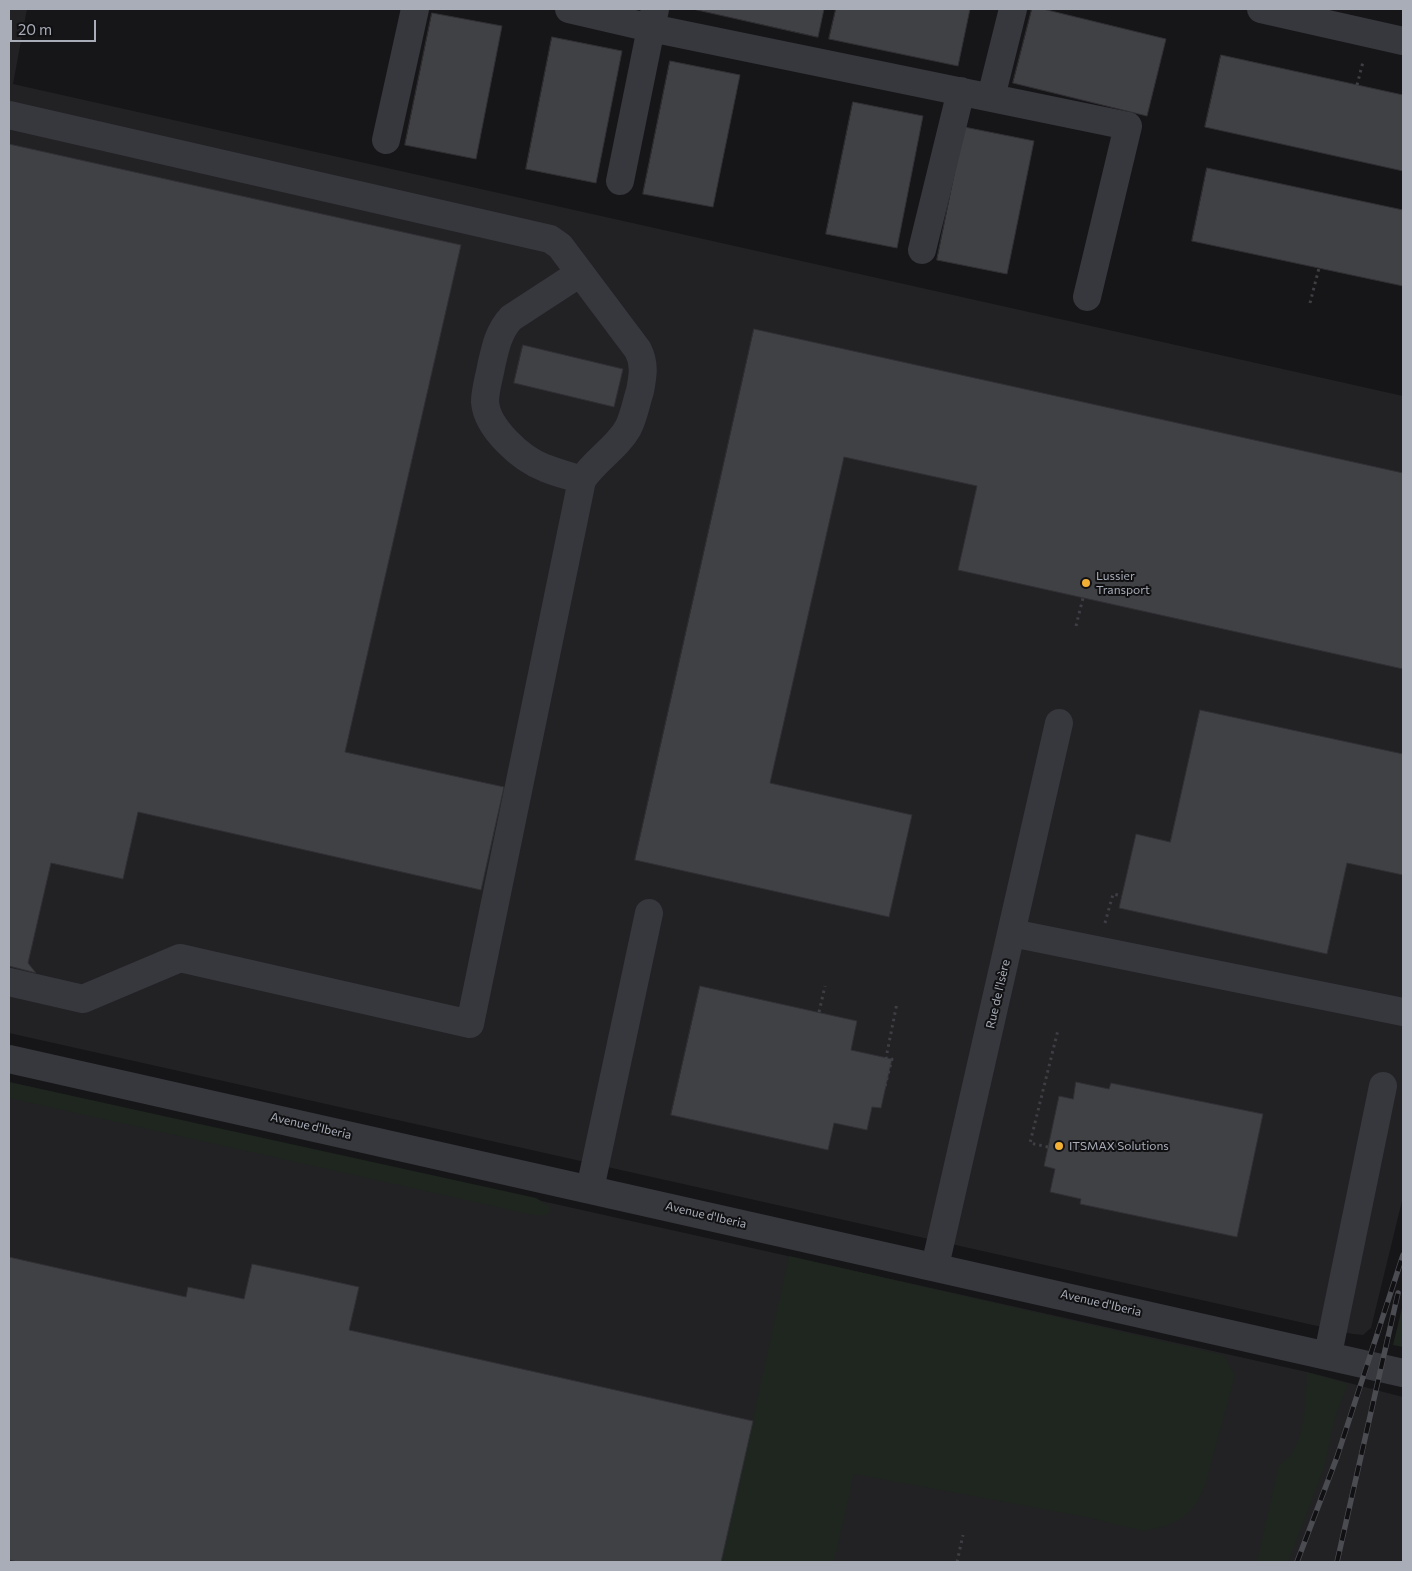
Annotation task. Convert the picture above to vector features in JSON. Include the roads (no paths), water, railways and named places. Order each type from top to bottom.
[{"type":"street","points":[[386,140],[415,9]]},
{"type":"street","points":[[569,9],[653,18],[961,91],[1128,126],[1086,297]]},
{"type":"street","points":[[991,97],[1013,9]]},
{"type":"street","points":[[1260,9],[1403,38]]},
{"type":"street","points":[[620,181],[653,18]]},
{"type":"street","points":[[922,250],[961,91]]},
{"type":"street","points":[[9,115],[550,239],[560,246],[638,350],[644,368],[633,418],[627,429],[616,444],[590,468],[582,480],[470,1024],[180,958],[83,999],[9,982]]},
{"type":"street","points":[[580,273],[511,318],[504,326],[497,341],[485,402],[488,416],[496,430],[519,452],[543,468],[582,480]]},
{"type":"street","name":"Rue de l'Isère","points":[[936,1266],[1059,723]]},
{"type":"street","points":[[590,1189],[649,913]]},
{"type":"street","points":[[1012,933],[1403,1012]]},
{"type":"street","name":"Avenue d'Iberia","points":[[9,1059],[1328,1354],[1403,1373]]},
{"type":"street","points":[[1328,1354],[1383,1086]]},
{"type":"railway","points":[[1297,1562],[1337,1457],[1403,1255]]},
{"type":"railway","points":[[1337,1562],[1398,1293]]},
{"type":"place","name":"Lussier Transport","points":[[1086,583]]},
{"type":"place","name":"ITSMAX Solutions","points":[[1059,1146]]}]
